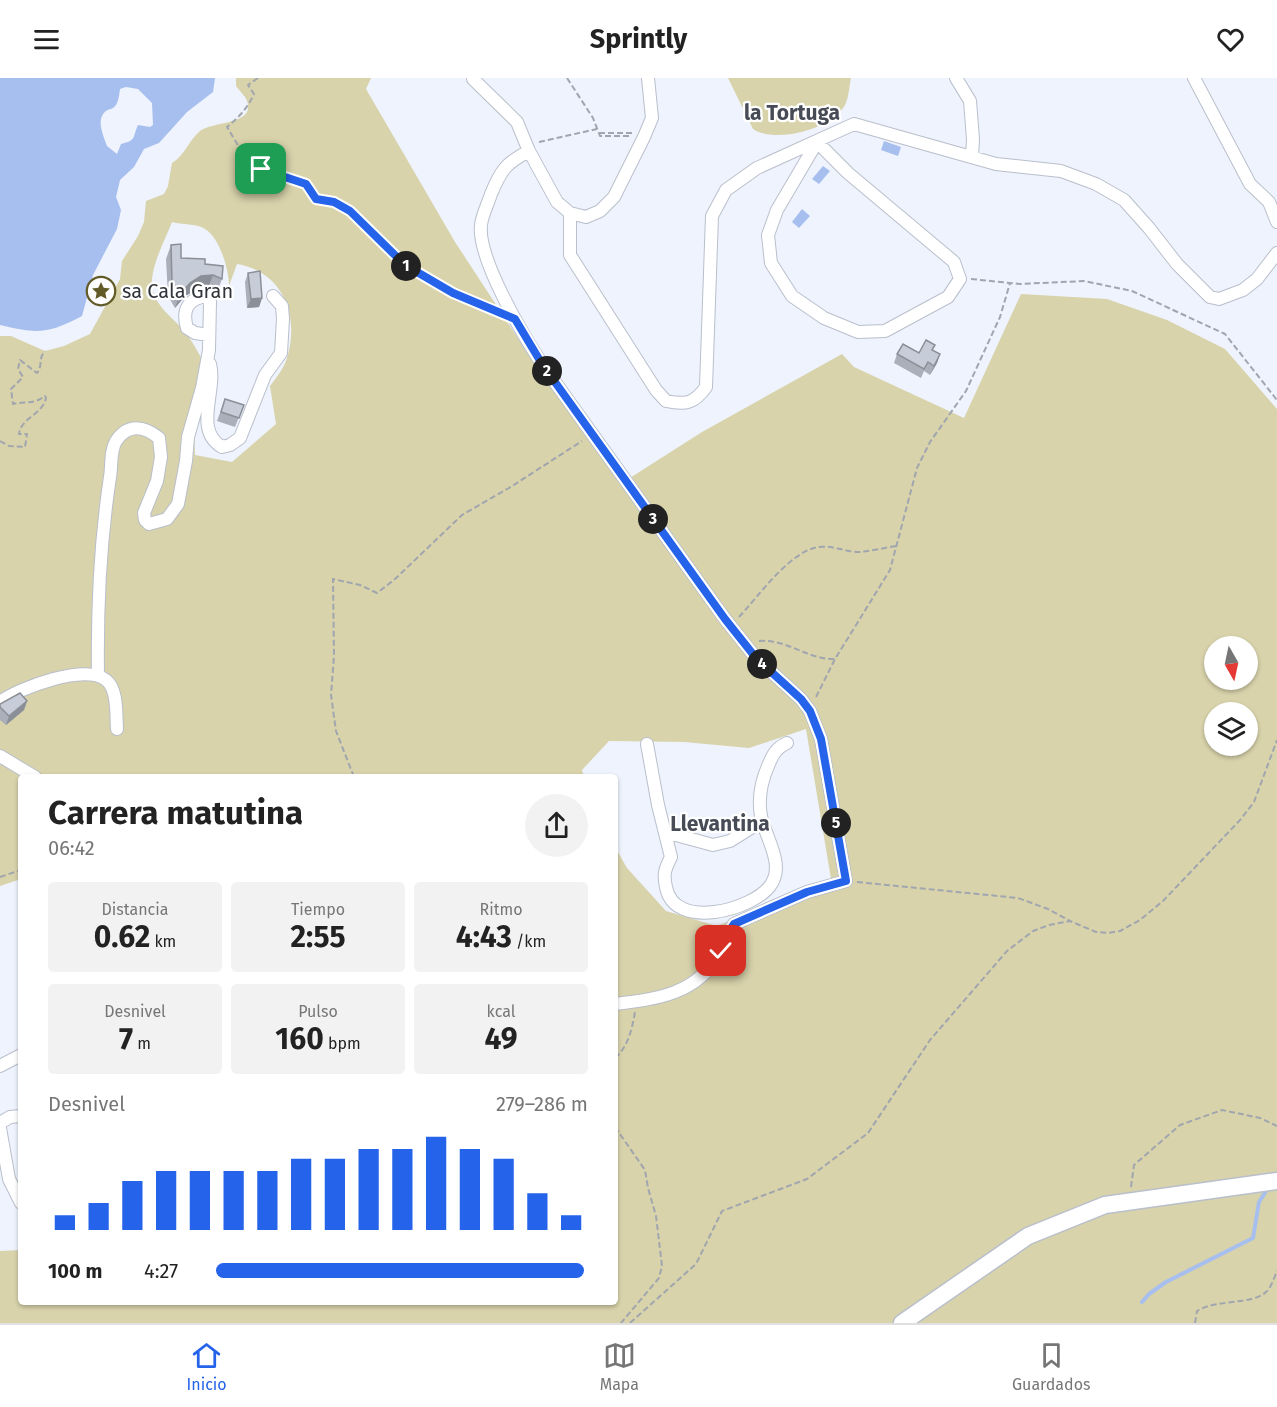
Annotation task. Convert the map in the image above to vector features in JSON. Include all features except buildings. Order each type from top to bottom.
[{"type":"main road","points":[[902,1323],[1028,1236],[1105,1205],[1277,1181]]},
{"type":"street","points":[[472,80],[517,122],[534,147],[557,202],[570,213],[586,217],[600,211],[615,197],[635,157],[652,118],[648,78]]},
{"type":"street","points":[[956,78],[970,101],[972,157]]},
{"type":"street","points":[[1194,78],[1250,184],[1269,202],[1277,222]]},
{"type":"street","points":[[570,213],[570,255],[656,390],[666,401],[681,404],[700,396],[706,387],[712,216],[726,190],[757,168],[854,124],[1013,168],[1061,171],[1096,184],[1124,200],[1177,264],[1210,297],[1219,299],[1243,290],[1257,279],[1277,253]]},
{"type":"street","points":[[817,142],[848,173],[954,262],[960,279],[948,297],[885,331],[858,332],[824,318],[792,296],[771,263],[768,235],[777,210],[817,142]]},
{"type":"street","points":[[534,147],[513,159],[500,172],[481,225],[487,260],[515,319],[542,364],[746,647],[807,708],[821,739],[846,881],[807,892],[734,924],[710,968],[686,989],[655,1000],[618,1004]]},
{"type":"street","points":[[207,354],[212,369],[208,429],[213,442],[222,447],[240,438],[265,375],[281,353],[282,306],[273,296]]},
{"type":"street","points":[[98,675],[99,585],[105,507],[114,446],[128,429],[139,427],[150,430],[159,438],[161,457],[157,481],[144,513],[145,520],[149,524],[167,519],[178,504],[188,437],[202,388],[209,335]]},
{"type":"street","points":[[0,702],[13,694],[51,679],[98,675],[108,681],[113,692],[117,729]]},
{"type":"street","points":[[647,744],[671,857],[663,872],[666,891],[672,903],[686,911],[702,913],[726,910],[765,892],[774,880],[775,861],[762,821],[760,796],[763,778],[776,748],[787,743]]},
{"type":"street","points":[[0,756],[30,774]]},
{"type":"street","points":[[665,832],[713,845],[729,841],[762,821]]},
{"type":"street","points":[[726,910],[734,924]]},
{"type":"street","points":[[0,1066],[18,1057]]},
{"type":"street","points":[[0,1123],[10,1116],[18,1116]]},
{"type":"street","points":[[0,1128],[5,1181],[18,1199]]},
{"type":"path","points":[[258,78],[248,85],[254,94],[246,112],[237,116],[227,127],[239,147],[261,169],[306,184],[316,199],[334,202],[350,211],[405,265],[453,293],[515,319]]},
{"type":"path","points":[[567,78],[593,118],[600,136],[636,135]]},
{"type":"path","points":[[534,147],[597,129]]},
{"type":"path","points":[[960,279],[1020,284],[1084,281],[1132,291],[1225,334],[1277,400]]},
{"type":"path","points":[[807,708],[890,570],[917,468],[930,442],[966,392],[1000,317],[1010,283]]},
{"type":"path","points":[[0,441],[9,446],[25,447],[27,434],[19,434],[21,426],[45,404],[46,398],[45,396],[37,402],[13,404],[10,389],[23,377],[18,369],[20,360],[37,373],[41,366],[40,358],[45,351]]},
{"type":"path","points":[[353,774],[336,731],[331,695],[334,656],[333,579],[360,585],[377,593],[394,580],[462,515],[509,488],[592,434]]},
{"type":"path","points":[[730,625],[798,556],[816,547],[836,546],[858,552],[896,546]]},
{"type":"path","points":[[746,647],[761,641],[778,642],[821,658],[835,659]]},
{"type":"path","points":[[846,881],[1018,898],[1048,909],[1096,932],[1120,931],[1140,920],[1163,901],[1241,819],[1254,801],[1277,740]]},
{"type":"path","points":[[0,877],[18,871]]},
{"type":"path","points":[[630,1323],[696,1264],[722,1210],[807,1179],[868,1133],[930,1040],[1007,951],[1033,931],[1070,921]]},
{"type":"path","points":[[618,1056],[632,1032],[636,1002]]},
{"type":"path","points":[[1129,1202],[1134,1165],[1180,1125],[1222,1110],[1260,1118],[1277,1126]]},
{"type":"path","points":[[618,1131],[645,1170],[656,1216],[662,1266],[659,1278],[621,1323]]},
{"type":"path","points":[[1195,1323],[1197,1311],[1206,1306],[1261,1295],[1270,1288],[1277,1271]]},
{"type":"shaded area","points":[[236,78],[371,78],[366,89],[455,242],[527,352],[622,483],[702,432],[842,354],[854,367],[964,418],[1021,294],[1107,299],[1167,320],[1225,349],[1277,409],[1277,1323],[0,1323],[0,1251],[18,1250],[18,1305],[618,1305],[618,852],[627,868],[666,911],[717,926],[831,879],[806,729],[749,748],[684,742],[609,741],[582,770],[583,774],[18,774],[18,880],[0,886],[0,336],[11,336],[45,351],[64,346],[90,334],[120,279],[122,261],[144,222],[146,201],[164,194],[168,186],[172,163],[200,131],[239,118],[248,109],[247,101],[236,86]],"holes":[[[172,222],[205,229],[215,239],[223,255],[229,286],[237,264],[266,276],[284,298],[291,327],[287,358],[270,386],[276,424],[232,462],[195,455],[193,404],[203,361],[186,333],[158,302],[152,288],[155,265]]]},
{"type":"shaded area","points":[[728,78],[851,78],[845,105],[838,114],[803,132],[775,135],[753,129]]},
{"type":"water","points":[[0,78],[215,78],[213,92],[187,112],[159,143],[144,149],[134,167],[120,180],[116,197],[121,210],[117,229],[93,275],[82,316],[42,331],[0,325]],"holes":[[[126,87],[138,89],[152,103],[153,125],[150,127],[138,125],[133,138],[121,144],[117,154],[107,146],[101,119],[105,112],[117,103],[120,89]]]},
{"type":"water","points":[[884,141],[901,147],[898,156],[881,150]]},
{"type":"water","points":[[823,166],[830,171],[819,184],[812,179]]},
{"type":"water","points":[[802,209],[810,216],[799,228],[792,222]]},
{"type":"waterway","points":[[1142,1302],[1166,1282],[1253,1238],[1259,1202],[1268,1188]]},
{"type":"place","name":"sa Cala Gran","points":[[101,291]]},
{"type":"district","name":"la Tortuga","points":[[792,113]]},
{"type":"district","name":"Llevantina","points":[[720,824]]},
{"type":"route","points":[[261,169],[306,184],[316,199],[334,202],[350,211],[405,265],[453,293],[515,319],[542,364],[746,647],[801,699],[810,711],[821,739],[846,881],[807,892],[734,924],[726,936],[721,951]]}]
